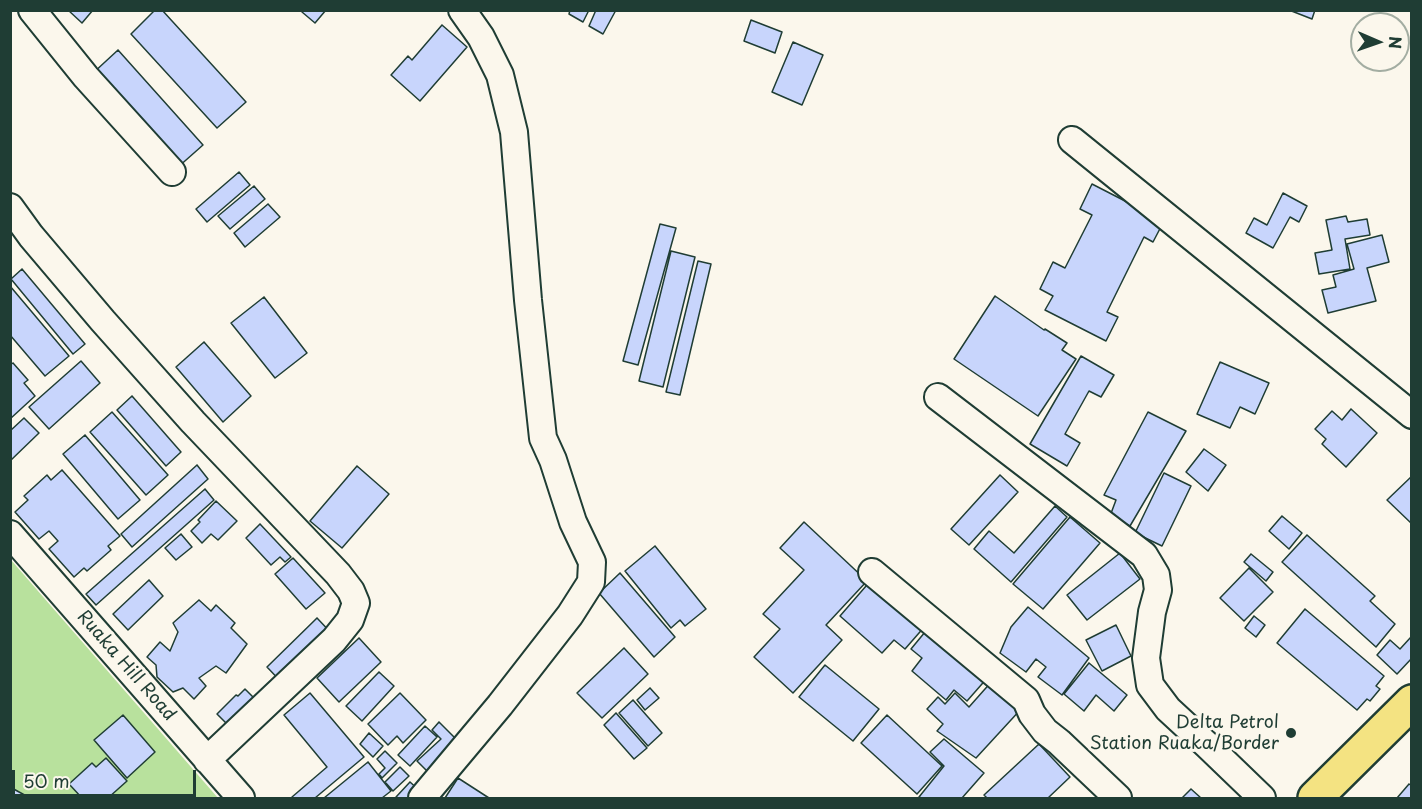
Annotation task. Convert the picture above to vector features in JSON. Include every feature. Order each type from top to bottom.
[{"type":"main road","points":[[1315,798],[1407,716]]},
{"type":"street","points":[[32,10],[86,77],[172,172]]},
{"type":"street","points":[[422,798],[514,687],[570,615],[591,582],[592,562],[573,522],[553,460],[543,438],[528,300],[514,132],[500,75],[481,37],[462,10]]},
{"type":"street","points":[[1072,140],[1412,416]]},
{"type":"street","points":[[10,207],[31,236],[103,321],[193,422],[338,574],[351,591],[356,603],[351,620],[334,640],[207,760]]},
{"type":"street","points":[[938,397],[1144,555],[1156,575],[1158,590],[1152,612],[1146,658],[1150,686],[1168,710],[1262,798]]},
{"type":"street","name":"Ruaka Hill Road","points":[[10,534],[241,798]]},
{"type":"street","points":[[872,572],[1026,700],[1032,714],[1045,731],[1118,798]]},
{"type":"green space","points":[[11,560],[218,798],[11,798]]},
{"type":"building","points":[[68,10],[93,10],[82,23]]},
{"type":"building","points":[[155,10],[162,10],[246,102],[217,128],[131,34]]},
{"type":"building","points":[[303,10],[326,10],[315,23],[302,12]]},
{"type":"building","points":[[570,10],[589,10],[583,22],[569,14]]},
{"type":"building","points":[[596,10],[616,10],[603,34],[589,26]]},
{"type":"building","points":[[1289,10],[1315,10],[1312,19]]},
{"type":"building","points":[[751,20],[782,32],[775,53],[744,41]]},
{"type":"building","points":[[442,25],[467,47],[420,101],[391,75],[408,56],[412,60]]},
{"type":"building","points":[[793,42],[823,55],[802,105],[772,92]]},
{"type":"building","points":[[118,50],[203,145],[177,168],[92,74]]},
{"type":"building","points":[[239,172],[250,185],[207,222],[196,209]]},
{"type":"building","points":[[1092,184],[1164,221],[1153,242],[1144,237],[1107,312],[1118,317],[1106,341],[1045,310],[1053,296],[1040,289],[1053,262],[1065,268],[1092,215],[1080,209]]},
{"type":"building","points":[[254,186],[265,199],[230,229],[218,216]]},
{"type":"building","points":[[1283,193],[1307,206],[1299,222],[1290,217],[1273,248],[1246,233],[1254,218],[1267,225]]},
{"type":"building","points":[[268,204],[280,217],[245,247],[234,233]]},
{"type":"building","points":[[1346,216],[1348,222],[1367,219],[1370,235],[1345,239],[1350,269],[1319,274],[1315,253],[1332,250],[1326,220]]},
{"type":"building","points":[[660,224],[676,228],[638,365],[623,361]]},
{"type":"building","points":[[1382,235],[1389,262],[1367,268],[1376,301],[1328,313],[1322,290],[1336,287],[1333,275],[1354,269],[1347,244]]},
{"type":"building","points":[[671,251],[695,257],[663,387],[639,381]]},
{"type":"building","points":[[698,261],[711,264],[680,395],[666,392]]},
{"type":"building","points":[[22,269],[85,344],[73,354],[11,279]]},
{"type":"building","points":[[10,286],[69,356],[45,376],[10,335]]},
{"type":"building","points":[[995,296],[1067,343],[1062,350],[1076,359],[1038,416],[954,359]]},
{"type":"building","points":[[264,297],[307,353],[275,378],[231,323]]},
{"type":"building","points":[[204,342],[251,396],[223,422],[176,367]]},
{"type":"building","points":[[1081,356],[1114,375],[1101,397],[1089,391],[1065,434],[1080,443],[1067,466],[1030,444]]},
{"type":"building","points":[[81,361],[100,383],[49,429],[29,407]]},
{"type":"building","points":[[1220,362],[1269,383],[1255,414],[1240,407],[1230,428],[1197,414]]},
{"type":"building","points":[[13,363],[28,380],[24,383],[35,396],[10,419],[10,365]]},
{"type":"building","points":[[132,396],[181,452],[166,466],[117,410]]},
{"type":"building","points":[[1351,409],[1377,433],[1346,467],[1322,444],[1326,439],[1315,429],[1332,411],[1342,420]]},
{"type":"building","points":[[112,412],[168,475],[146,495],[90,432]]},
{"type":"building","points":[[1148,412],[1186,431],[1130,526],[1110,516],[1116,500],[1104,495]]},
{"type":"building","points":[[24,418],[39,433],[10,461],[10,431]]},
{"type":"building","points":[[85,435],[140,500],[118,519],[63,454]]},
{"type":"building","points":[[1204,449],[1226,465],[1208,491],[1186,472]]},
{"type":"building","points":[[197,465],[208,479],[132,547],[121,534]]},
{"type":"building","points":[[357,466],[389,494],[342,548],[310,521]]},
{"type":"building","points":[[62,470],[120,536],[108,546],[111,550],[87,571],[84,568],[74,577],[49,549],[58,541],[49,531],[39,539],[15,512],[28,500],[24,496],[47,475],[51,480]]},
{"type":"building","points":[[1164,473],[1191,486],[1162,546],[1135,533]]},
{"type":"building","points":[[1000,475],[1018,492],[969,545],[951,529]]},
{"type":"building","points":[[1412,476],[1412,524],[1387,500]]},
{"type":"building","points":[[205,489],[214,500],[96,605],[86,594]]},
{"type":"building","points":[[216,501],[237,521],[218,540],[211,534],[202,543],[191,531]]},
{"type":"building","points":[[1055,506],[1067,517],[1011,582],[974,549],[989,531],[1014,553]]},
{"type":"building","points":[[1282,516],[1302,533],[1289,549],[1269,531]]},
{"type":"building","points":[[1070,517],[1100,543],[1043,609],[1013,584]]},
{"type":"building","points":[[804,522],[867,581],[826,625],[842,640],[793,693],[754,657],[780,629],[763,614],[804,570],[780,548]]},
{"type":"building","points":[[260,524],[291,557],[285,562],[280,557],[271,565],[246,538]]},
{"type":"building","points":[[181,534],[192,547],[176,560],[165,548]]},
{"type":"building","points":[[1307,535],[1375,596],[1370,601],[1395,624],[1376,647],[1282,562]]},
{"type":"building","points":[[655,546],[706,609],[685,626],[680,620],[671,628],[625,571]]},
{"type":"building","points":[[1120,553],[1140,579],[1087,620],[1067,595]]},
{"type":"building","points":[[1251,554],[1273,572],[1266,581],[1244,562]]},
{"type":"building","points":[[293,558],[325,593],[306,609],[275,574]]},
{"type":"building","points":[[1249,568],[1273,592],[1244,621],[1220,598]]},
{"type":"building","points":[[620,573],[675,637],[654,657],[599,593]]},
{"type":"building","points":[[873,578],[926,625],[905,649],[894,640],[882,653],[840,616]]},
{"type":"building","points":[[149,580],[163,596],[128,630],[113,614]]},
{"type":"building","points":[[199,600],[211,611],[216,605],[235,623],[231,628],[247,644],[226,673],[216,666],[199,678],[206,686],[194,699],[183,688],[173,692],[157,677],[156,665],[147,657],[160,642],[170,651],[178,632],[173,623]]},
{"type":"building","points":[[1028,607],[1089,658],[1062,695],[1038,677],[1046,667],[1036,659],[1026,672],[1000,653],[1011,627]]},
{"type":"building","points":[[1305,609],[1384,676],[1376,686],[1380,689],[1370,701],[1367,699],[1357,710],[1277,643]]},
{"type":"building","points":[[1254,616],[1265,625],[1256,637],[1245,628]]},
{"type":"building","points":[[317,618],[335,637],[285,686],[267,667]]},
{"type":"building","points":[[1116,625],[1131,656],[1102,671],[1086,640]]},
{"type":"building","points":[[930,626],[989,676],[967,701],[954,690],[946,700],[912,671],[922,658],[911,649]]},
{"type":"building","points":[[1411,637],[1412,658],[1397,674],[1377,655],[1390,640],[1400,649]]},
{"type":"building","points":[[359,638],[381,662],[339,702],[317,678]]},
{"type":"building","points":[[624,648],[648,674],[602,718],[577,693]]},
{"type":"building","points":[[1089,663],[1127,695],[1114,711],[1096,695],[1084,711],[1064,694]]},
{"type":"building","points":[[825,665],[879,709],[853,741],[799,697]]},
{"type":"building","points":[[379,672],[394,686],[362,721],[346,706]]},
{"type":"building","points":[[993,680],[1022,708],[976,758],[937,731],[943,724],[927,709],[938,697],[945,704],[955,693],[969,707]]},
{"type":"building","points":[[650,688],[659,698],[645,710],[637,700]]},
{"type":"building","points":[[245,689],[254,698],[228,725],[217,714]]},
{"type":"building","points":[[310,693],[364,757],[315,798],[293,798],[327,767],[284,715]]},
{"type":"building","points":[[400,693],[426,720],[403,743],[397,736],[388,745],[368,724]]},
{"type":"building","points":[[633,700],[662,733],[648,746],[619,713]]},
{"type":"building","points":[[616,713],[647,748],[634,759],[604,725]]},
{"type":"building","points":[[123,715],[155,752],[127,778],[94,740]]},
{"type":"building","points":[[887,715],[942,766],[917,794],[861,743]]},
{"type":"building","points":[[439,722],[459,742],[428,772],[417,761],[441,739],[432,730]]},
{"type":"building","points":[[425,726],[437,737],[410,766],[398,755]]},
{"type":"building","points":[[369,733],[383,746],[373,757],[360,744]]},
{"type":"building","points":[[944,739],[984,773],[962,798],[921,798],[919,797],[944,766],[930,752]]},
{"type":"building","points":[[1039,744],[1070,777],[1048,798],[987,798],[984,795]]},
{"type":"building","points":[[385,751],[397,763],[382,778],[379,774],[385,768],[377,759]]},
{"type":"building","points":[[106,758],[127,781],[108,798],[82,798],[69,784],[92,763],[96,767]]},
{"type":"building","points":[[368,762],[391,791],[382,798],[324,798]]},
{"type":"building","points":[[400,767],[409,776],[393,791],[385,782]]},
{"type":"building","points":[[458,778],[489,798],[445,798]]},
{"type":"building","points":[[410,782],[420,791],[412,798],[396,797]]},
{"type":"building","points":[[1409,784],[1412,786],[1412,798],[1397,798]]},
{"type":"building","points":[[10,787],[30,798],[10,798]]},
{"type":"building","points":[[1191,789],[1201,798],[1182,798]]},
{"type":"place","name":"Delta Petrol Station Ruaka/Border","points":[[1291,733]]}]
